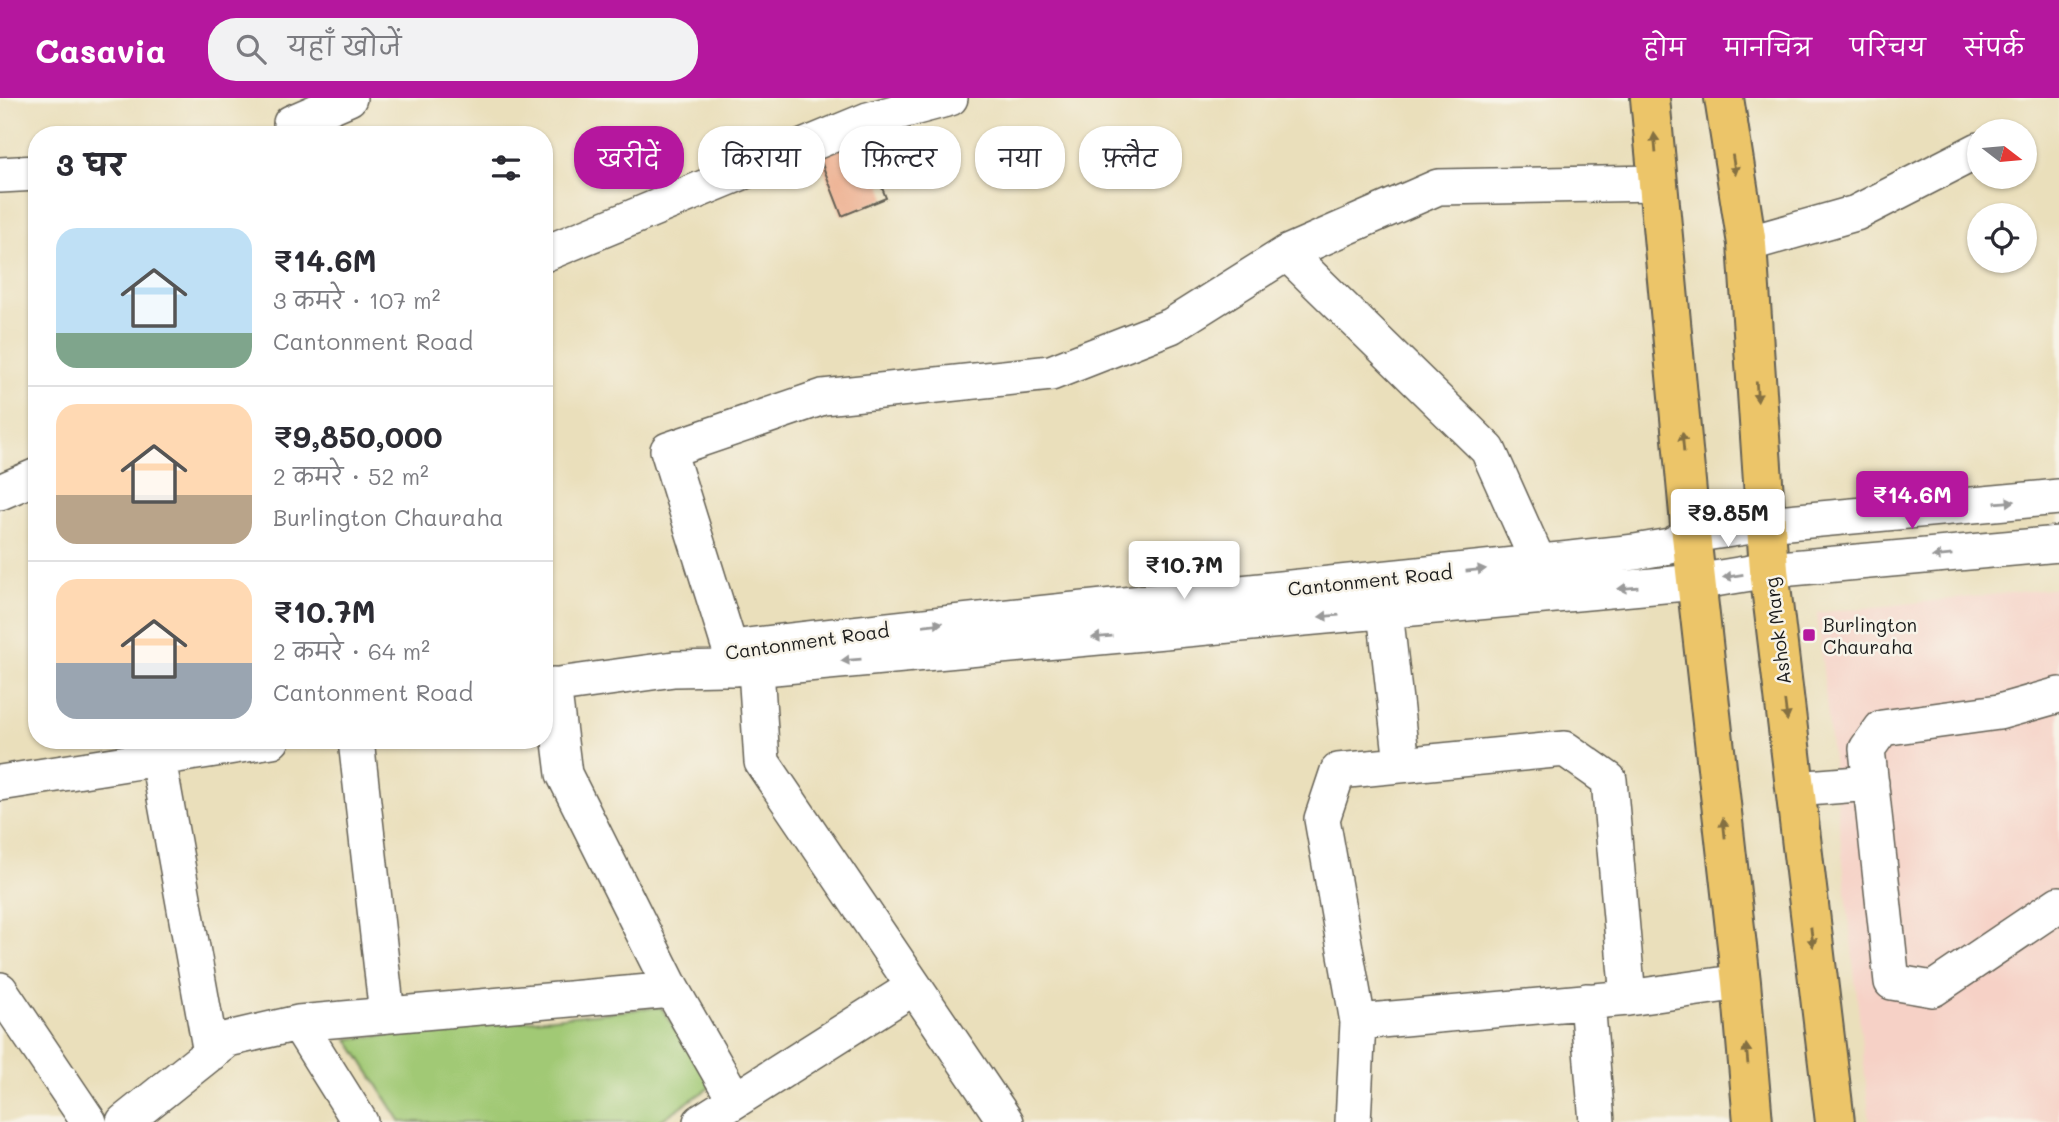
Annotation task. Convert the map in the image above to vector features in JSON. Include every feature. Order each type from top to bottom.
[{"type":"main road","points":[[1650,98],[1696,582],[1741,982],[1753,1122]]},
{"type":"main road","name":"Ashok Marg","points":[[1724,98],[1747,244],[1769,570],[1835,1122]]},
{"type":"street","points":[[289,119],[349,98]]},
{"type":"street","points":[[553,250],[868,120],[950,98]]},
{"type":"street","points":[[1747,244],[1856,213],[1967,155]]},
{"type":"street","points":[[0,175],[28,173]]},
{"type":"street","points":[[1006,1122],[762,762],[740,662],[668,450],[823,397],[1051,373],[1171,326],[1287,253],[1438,187],[1658,183]]},
{"type":"street","points":[[1287,253],[1488,450],[1553,595]]},
{"type":"street","points":[[0,492],[28,480]]},
{"type":"street","points":[[1692,535],[1766,524],[2059,496]]},
{"type":"street","name":"Cantonment Road","points":[[740,662],[1169,598],[1540,563],[1671,546],[1692,535]]},
{"type":"street","points":[[1696,582],[1769,570],[2059,544]]},
{"type":"street","name":"Cantonment Road","points":[[553,685],[740,662],[1385,611],[1696,582]]},
{"type":"street","points":[[1385,611],[1402,764]]},
{"type":"street","points":[[2059,695],[1999,712],[1882,728],[1867,749],[1892,982],[1933,989],[2059,904]]},
{"type":"street","points":[[553,709],[564,774],[672,990],[735,1100]]},
{"type":"street","points":[[0,783],[218,749]]},
{"type":"street","points":[[357,749],[387,1015]]},
{"type":"street","points":[[1353,1122],[1358,1023],[1322,819],[1338,771],[1565,750],[1609,780],[1628,998]]},
{"type":"street","points":[[158,759],[211,1053]]},
{"type":"street","points":[[1795,789],[1871,783]]},
{"type":"street","points":[[1358,1023],[1628,998],[1741,982]]},
{"type":"street","points":[[701,1122],[914,987]]},
{"type":"street","points":[[0,990],[89,1122]]},
{"type":"street","points":[[124,1122],[228,1039],[298,1023],[672,990]]},
{"type":"street","points":[[1587,1001],[1597,1122]]},
{"type":"street","points":[[298,1023],[360,1122]]},
{"type":"shaded area","points":[[2059,588],[2059,1122],[1870,1122],[1817,613]]},
{"type":"green space","points":[[661,1007],[712,1086],[658,1122],[401,1122],[348,1039]]},
{"type":"building","points":[[839,142],[839,189],[882,189],[886,198],[842,216],[825,172],[825,148]]},
{"type":"place","name":"Burlington Chauraha","points":[[1809,635]]}]
